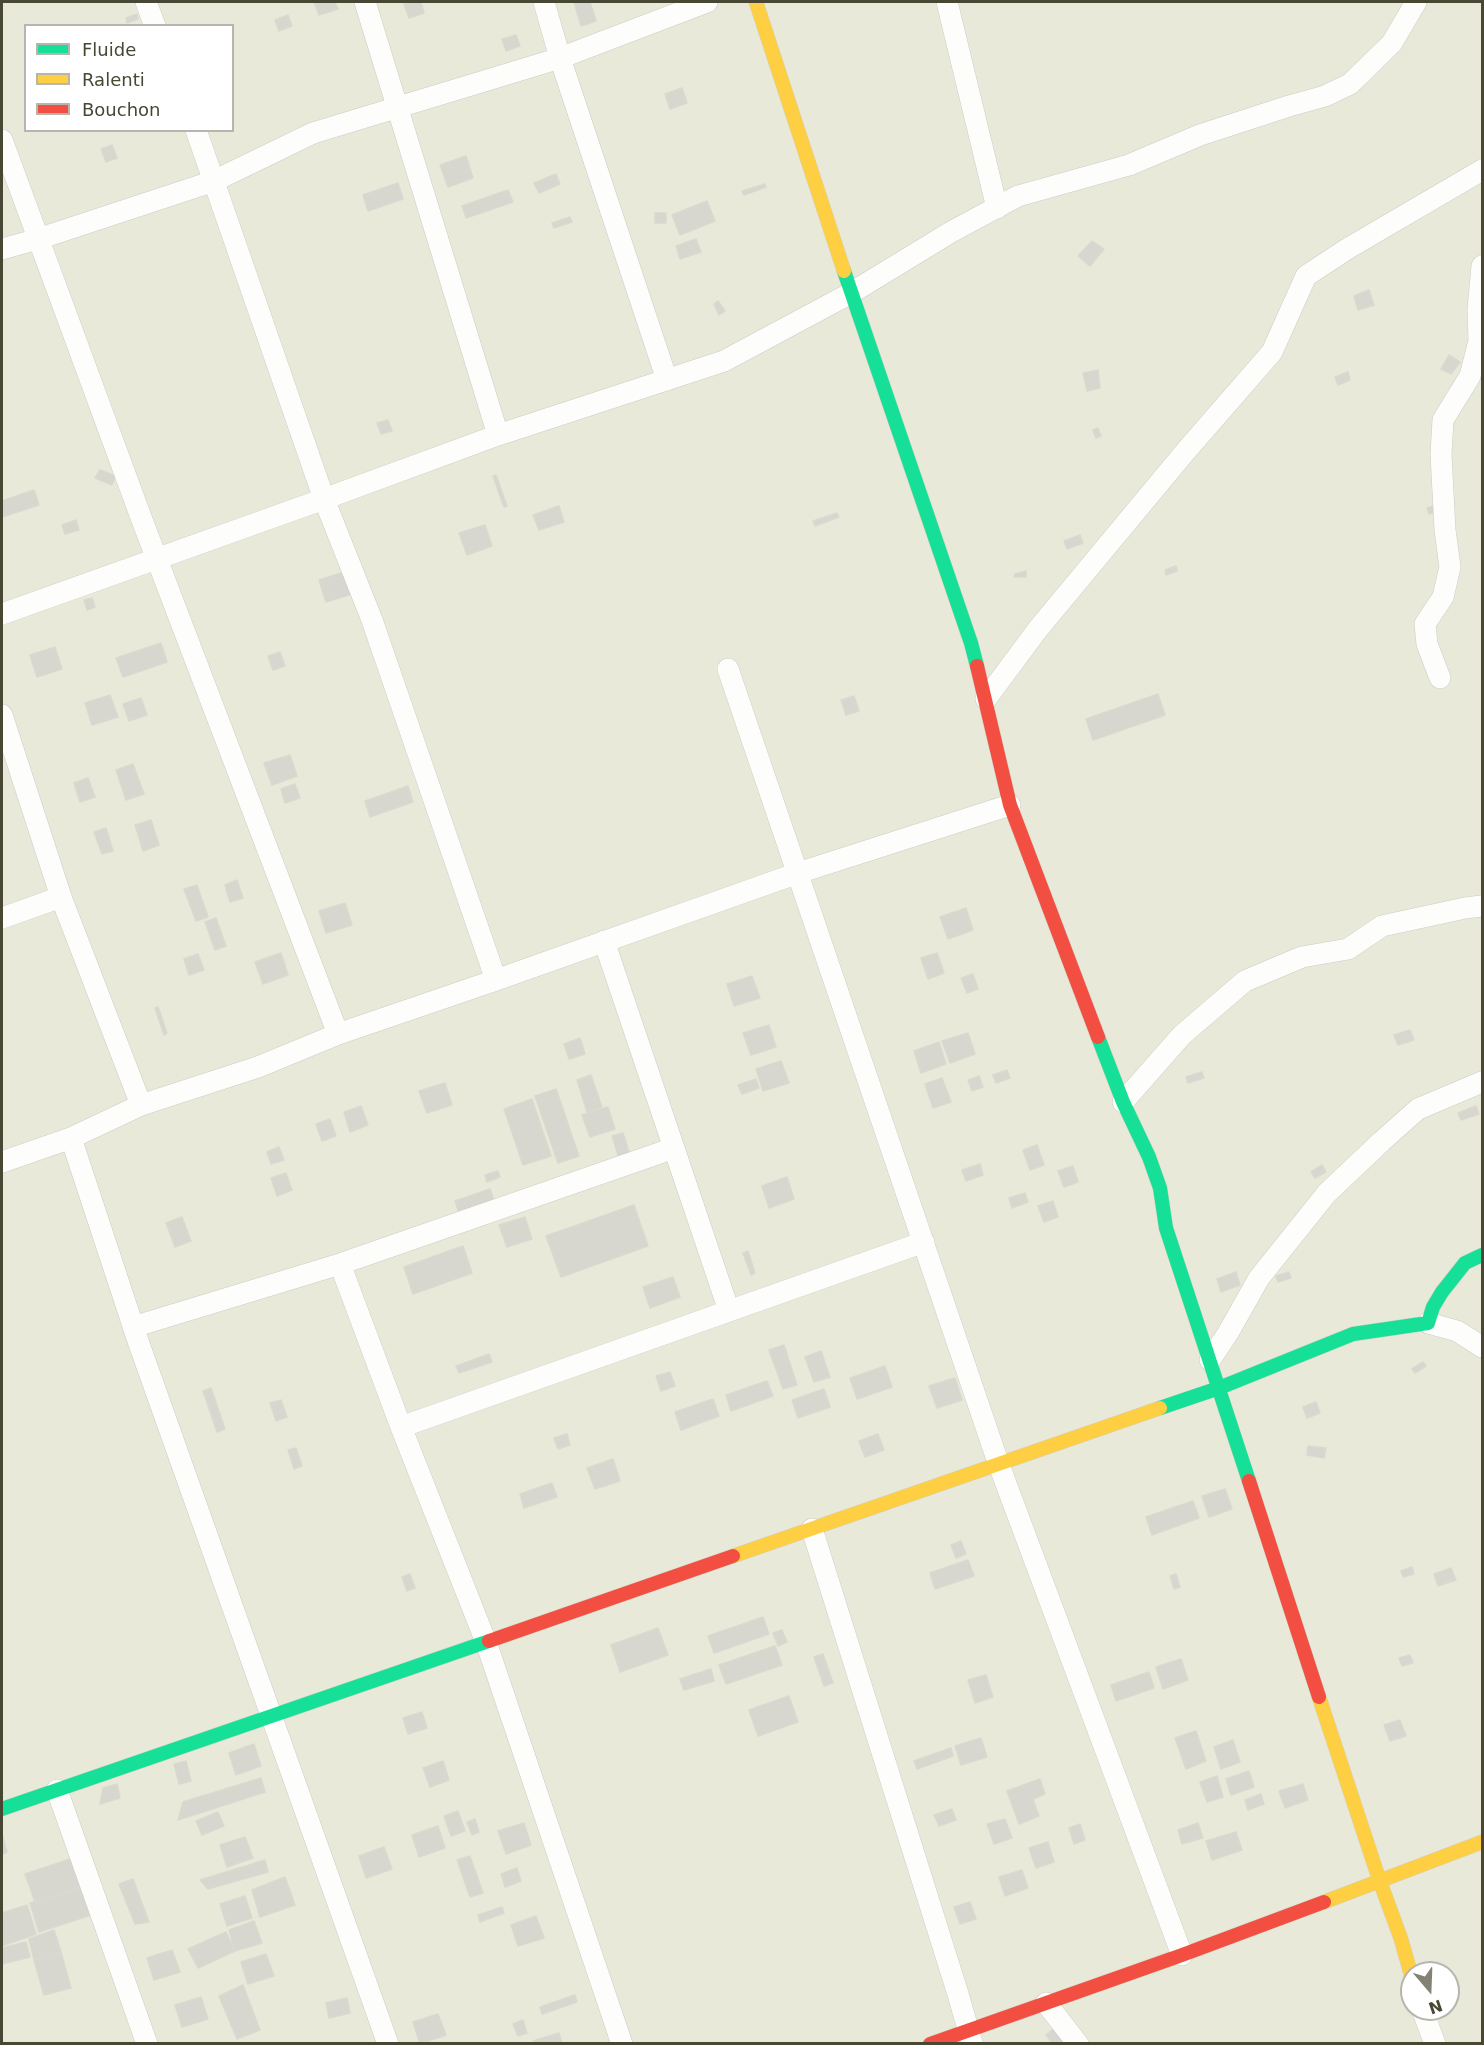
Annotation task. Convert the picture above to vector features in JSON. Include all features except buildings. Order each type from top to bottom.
[{"type":"street","points":[[146,2],[154,24]]},
{"type":"street","points":[[365,2],[498,435]]},
{"type":"street","points":[[544,2],[560,58],[668,380]]},
{"type":"street","points":[[2,249],[214,181],[313,133],[560,58],[707,2]]},
{"type":"street","points":[[756,2],[851,293],[971,643],[1010,805],[1123,1102],[1161,1188],[1166,1228],[1407,1961]]},
{"type":"street","points":[[947,2],[997,208]]},
{"type":"street","points":[[2,614],[498,435],[724,361],[851,293],[951,232],[1018,196],[1129,165],[1200,135],[1325,96],[1350,84],[1392,43],[1416,2]]},
{"type":"street","points":[[196,132],[324,499],[372,620],[496,980]]},
{"type":"street","points":[[2,140],[156,559],[338,1034]]},
{"type":"street","points":[[986,699],[1038,629],[1185,452],[1272,352],[1306,276],[1347,249],[1482,170]]},
{"type":"street","points":[[1440,678],[1427,644],[1425,624],[1443,597],[1450,567],[1445,530],[1441,454],[1443,420],[1470,376],[1479,341],[1478,309],[1482,266]]},
{"type":"street","points":[[728,669],[999,1465],[1182,1955]]},
{"type":"street","points":[[2,715],[61,897],[141,1105]]},
{"type":"street","points":[[2,1162],[71,1138],[141,1105],[258,1067],[338,1034],[798,873],[1010,805]]},
{"type":"street","points":[[2,918],[61,897]]},
{"type":"street","points":[[1123,1102],[1182,1035],[1245,981],[1302,957],[1348,949],[1382,926],[1482,906]]},
{"type":"street","points":[[604,941],[729,1311]]},
{"type":"street","points":[[1210,1360],[1228,1334],[1259,1278],[1327,1193],[1418,1109],[1482,1082]]},
{"type":"street","points":[[71,1138],[133,1327],[388,2043]]},
{"type":"street","points":[[133,1327],[340,1264],[674,1148]]},
{"type":"street","points":[[401,1427],[924,1242]]},
{"type":"street","points":[[1428,1323],[1433,1307],[1454,1277],[1466,1263],[1482,1255]]},
{"type":"street","points":[[340,1264],[401,1427],[486,1642],[622,2043]]},
{"type":"street","points":[[2,1809],[1219,1388],[1353,1334],[1428,1323],[1457,1331],[1482,1347]]},
{"type":"street","points":[[812,1528],[970,2037]]},
{"type":"street","points":[[57,1790],[147,2043]]},
{"type":"street","points":[[930,2043],[970,2037],[1046,2003],[1182,1955],[1482,1842]]},
{"type":"street","points":[[1046,2003],[1077,2043]]},
{"type":"street","points":[[1427,2021],[1435,2043]]},
{"type":"shaded area","points":[[2,2],[1482,2],[1482,2043],[2,2043]]},
{"type":"traffic: fast","points":[[844,271],[977,666]]},
{"type":"traffic: fast","points":[[1098,1037],[1160,1188],[1166,1228],[1249,1481]]},
{"type":"traffic: fast","points":[[1160,1408],[1219,1388],[1353,1334],[1428,1323],[1433,1307],[1442,1292],[1465,1263],[1482,1255]]},
{"type":"traffic: fast","points":[[2,1809],[489,1641]]},
{"type":"traffic: slow","points":[[756,2],[844,271]]},
{"type":"traffic: slow","points":[[733,1556],[1160,1408]]},
{"type":"traffic: slow","points":[[1319,1697],[1407,1961]]},
{"type":"traffic: slow","points":[[1324,1902],[1482,1842]]},
{"type":"traffic: jam","points":[[977,666],[1010,805],[1098,1037]]},
{"type":"traffic: jam","points":[[1249,1481],[1319,1697]]},
{"type":"traffic: jam","points":[[489,1641],[733,1556]]},
{"type":"traffic: jam","points":[[930,2044],[1324,1902]]}]
